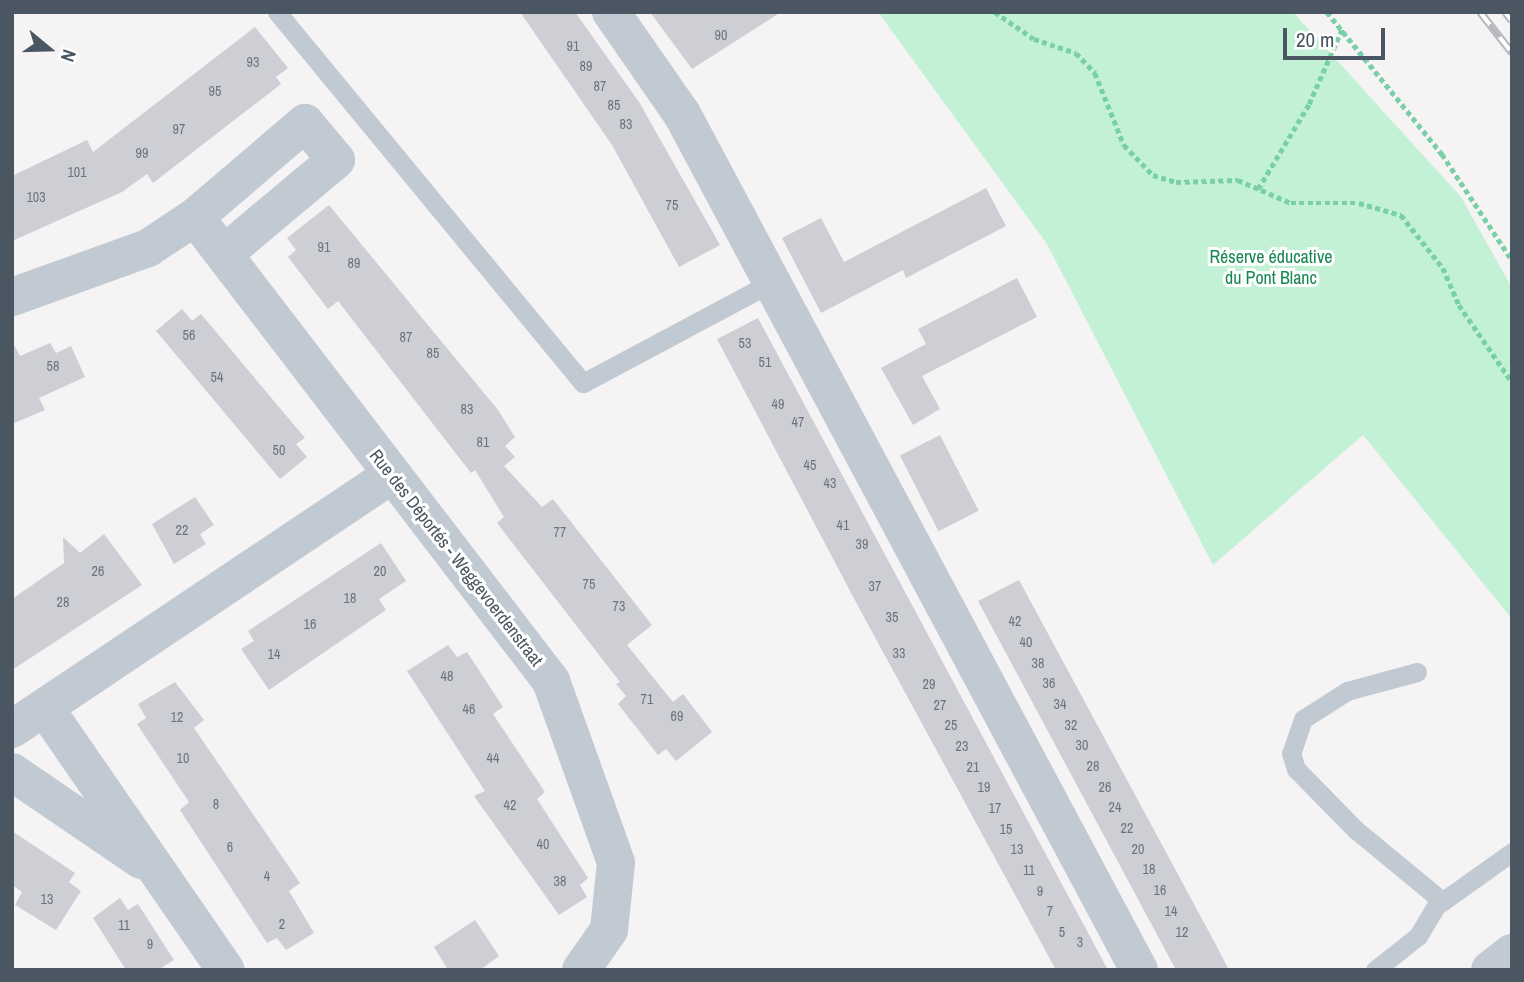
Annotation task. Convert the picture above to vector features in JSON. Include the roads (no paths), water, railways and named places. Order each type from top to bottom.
[{"type":"street","points":[[611,12],[671,95],[1139,970]]},
{"type":"street","points":[[12,297],[148,248],[195,217],[305,123],[336,160],[224,254]]},
{"type":"street","name":"Rue des Déportés - Weggevoerdenstraat","points":[[195,217],[391,475],[534,652],[566,714],[611,848],[617,880],[609,930],[581,970]]},
{"type":"street","points":[[12,729],[391,475]]},
{"type":"street","points":[[45,708],[226,970]]},
{"type":"street","points":[[12,772],[158,872]]},
{"type":"street","points":[[1490,970],[1512,953]]},
{"type":"lane","points":[[277,12],[583,383],[772,282]]},
{"type":"lane","points":[[1417,672],[1347,691],[1303,719],[1291,753],[1296,769],[1356,830],[1442,901]]},
{"type":"lane","points":[[1375,970],[1418,936],[1442,901],[1512,852]]},
{"type":"railway","points":[[1480,12],[1512,53]]},
{"type":"railway","points":[[1505,12],[1512,21]]},
{"type":"park label","name":"Réserve éducative du Pont Blanc","points":[[1271,268]]}]
